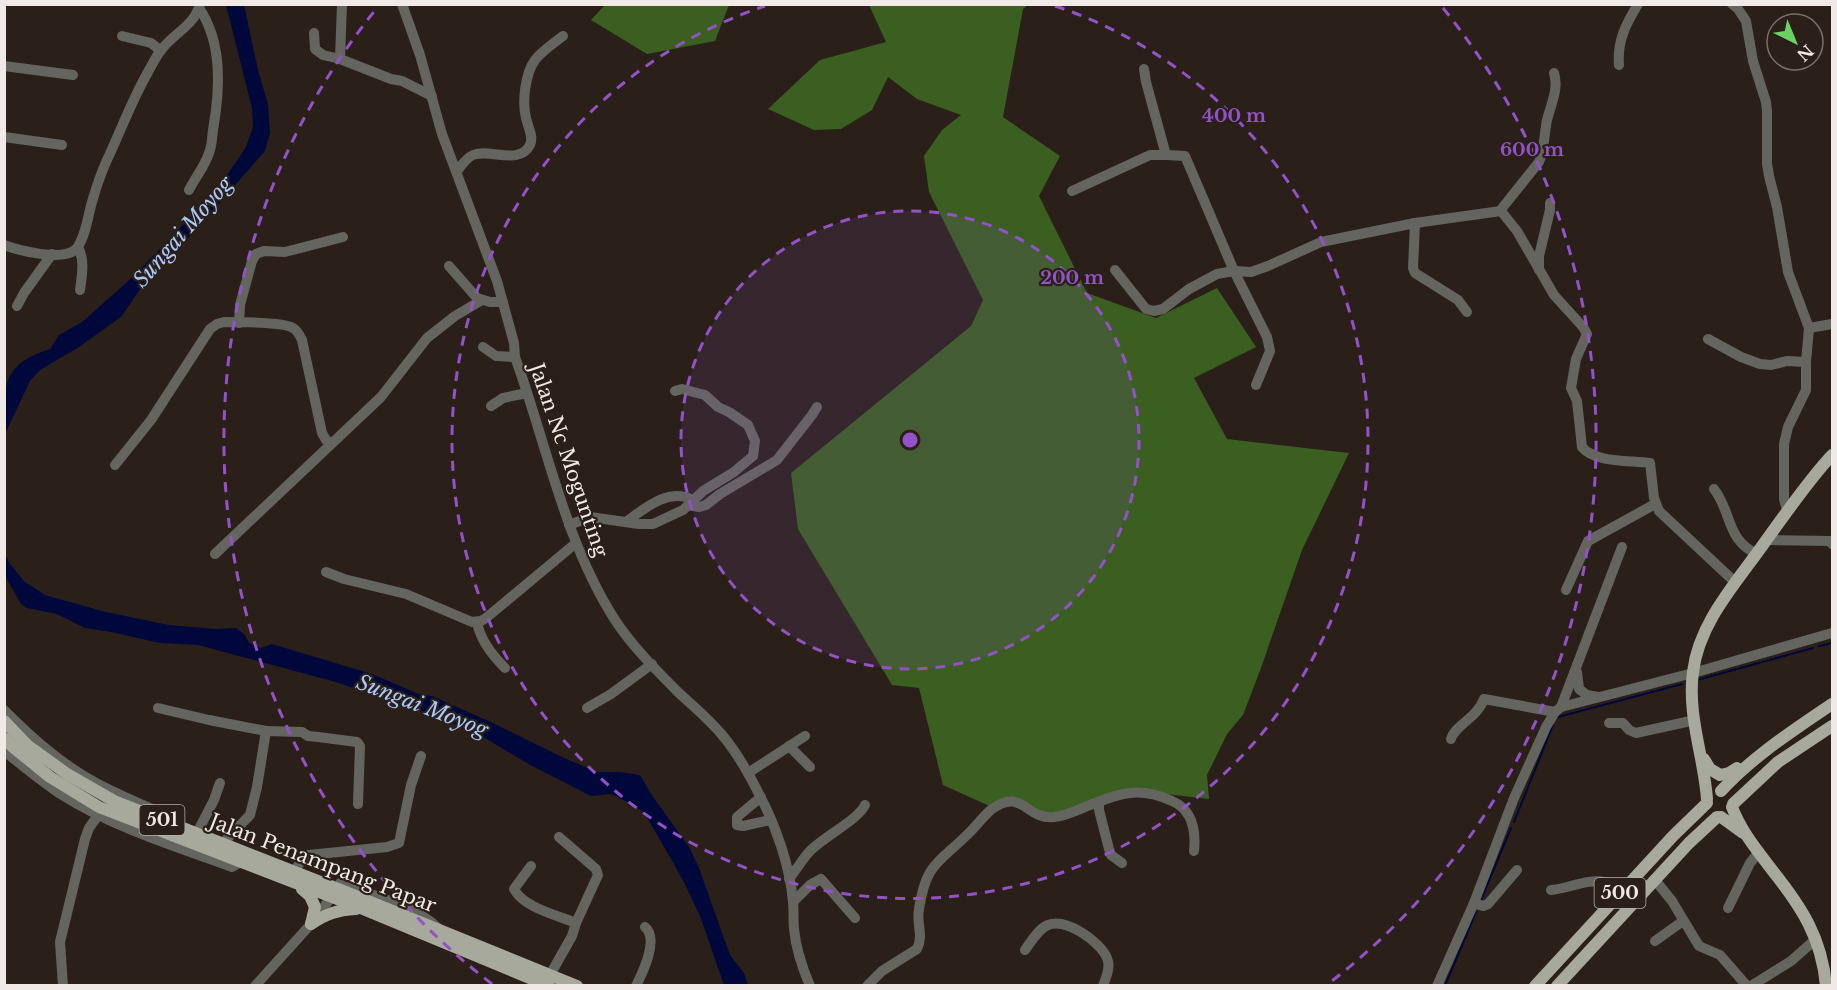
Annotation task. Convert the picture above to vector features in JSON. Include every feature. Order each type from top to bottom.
[{"type":"main road","points":[[1826,986],[1816,939],[1805,915],[1744,834],[1708,810],[1692,690],[1693,673],[1702,635],[1787,510],[1811,478],[1833,455]]},
{"type":"main road","name":"500","points":[[1535,986],[1712,793],[1721,791],[1739,773],[1779,741],[1833,704]]},
{"type":"main road","name":"Jalan Penampang Papar","points":[[4,721],[27,745],[67,774],[114,801],[334,893],[439,929],[549,980]]},
{"type":"main road","name":"500","points":[[1557,986],[1689,843],[1719,817],[1728,814],[1732,806],[1778,762],[1833,726]]},
{"type":"main road","name":"Jalan Penampang Papar","points":[[4,738],[50,777],[99,807],[297,885],[334,893],[363,909],[549,980],[577,986]]},
{"type":"main road","points":[[1702,755],[1715,773],[1723,775],[1733,771],[1769,744],[1779,741]]},
{"type":"main road","points":[[1721,791],[1731,796],[1732,806],[1744,834]]},
{"type":"main road","points":[[297,885],[314,901],[315,907],[310,924]]},
{"type":"main road","points":[[310,924],[334,911],[363,909]]},
{"type":"street","points":[[340,59],[342,4]]},
{"type":"street","name":"Jalan Nc Mogunting","points":[[402,4],[420,55],[442,134],[503,302],[515,357],[576,543],[590,576],[616,621],[652,664],[723,736],[761,797],[779,842],[789,879],[798,959],[810,986]]},
{"type":"street","points":[[1619,65],[1621,37],[1638,4]]},
{"type":"street","points":[[1732,4],[1746,21],[1752,61],[1766,102],[1769,176],[1777,207],[1788,272],[1809,328],[1804,396],[1785,435],[1784,499],[1787,510]]},
{"type":"street","points":[[4,245],[22,252],[52,254],[68,254],[78,247],[102,171],[140,88],[160,50],[187,26],[200,6],[212,35],[218,68],[216,113],[209,154],[189,190]]},
{"type":"street","points":[[314,33],[315,49],[323,55],[402,81],[432,96]]},
{"type":"street","points":[[122,36],[151,43],[160,50]]},
{"type":"street","points":[[457,171],[466,160],[477,154],[516,154],[522,153],[530,146],[531,136],[524,107],[531,69],[537,58],[563,36]]},
{"type":"street","points":[[4,66],[73,75]]},
{"type":"street","points":[[1144,69],[1167,155]]},
{"type":"street","points":[[1501,211],[1539,162],[1555,94],[1557,81],[1554,73]]},
{"type":"street","points":[[4,136],[62,145]]},
{"type":"street","points":[[1072,191],[1150,155],[1185,156],[1234,271],[1267,337],[1270,351],[1256,385]]},
{"type":"street","points":[[1539,270],[1539,256],[1550,203]]},
{"type":"street","points":[[1115,270],[1146,309],[1154,312],[1163,309],[1189,289],[1217,274],[1234,271],[1251,272],[1321,242],[1415,223],[1501,211]]},
{"type":"street","points":[[1501,211],[1517,231],[1554,295],[1587,334],[1576,359],[1571,388],[1578,401],[1582,447],[1586,453],[1600,458],[1650,463],[1655,504],[1659,511],[1736,583]]},
{"type":"street","points":[[1415,223],[1413,268],[1415,273],[1458,300],[1467,312]]},
{"type":"street","points":[[240,323],[242,298],[256,254],[264,251],[285,252],[343,237]]},
{"type":"street","points":[[78,247],[83,272],[80,290]]},
{"type":"street","points":[[17,306],[52,254]]},
{"type":"street","points":[[449,266],[477,298],[503,302]]},
{"type":"street","points":[[214,554],[381,397],[427,338],[455,316],[482,300]]},
{"type":"street","points":[[115,465],[152,420],[210,329],[217,324],[287,325],[299,334],[304,347],[322,433],[326,440],[332,443]]},
{"type":"street","points":[[1809,328],[1833,324]]},
{"type":"street","points":[[1708,339],[1741,357],[1760,364],[1771,365],[1787,361],[1806,362]]},
{"type":"street","points":[[483,346],[496,356],[515,357]]},
{"type":"street","points":[[569,525],[591,518],[653,524],[682,510],[703,491],[734,472],[753,456],[755,441],[748,425],[718,407],[705,395],[682,389],[675,391]]},
{"type":"street","points":[[490,406],[503,398],[527,393]]},
{"type":"street","points":[[626,522],[643,509],[665,498],[681,496],[699,507],[706,505],[777,460],[817,407]]},
{"type":"street","points":[[1714,489],[1723,500],[1732,531],[1747,549],[1757,554]]},
{"type":"street","points":[[1566,590],[1588,541],[1655,504]]},
{"type":"street","points":[[1767,540],[1830,541],[1833,544]]},
{"type":"street","points":[[326,572],[344,579],[406,594],[455,616],[477,622],[486,618],[576,543]]},
{"type":"street","points":[[1437,986],[1474,903],[1514,798],[1576,669],[1622,547]]},
{"type":"street","points":[[477,622],[486,645],[505,668]]},
{"type":"street","points":[[1451,739],[1451,735],[1482,707],[1484,699],[1558,709],[1833,633]]},
{"type":"street","points":[[587,708],[611,694],[652,664]]},
{"type":"street","points":[[1576,669],[1579,689],[1587,695],[1599,697]]},
{"type":"street","points":[[158,708],[266,731],[303,732],[308,736],[357,742],[360,746],[358,804]]},
{"type":"street","points":[[4,710],[32,738],[95,783],[131,801],[226,840],[402,907],[429,919],[439,929]]},
{"type":"street","points":[[1609,723],[1623,723],[1629,730],[1636,733],[1695,720]]},
{"type":"street","points":[[226,840],[250,815],[266,731]]},
{"type":"street","points":[[748,773],[805,736]]},
{"type":"street","points":[[789,746],[810,767]]},
{"type":"street","points":[[4,751],[60,793],[99,814],[144,835],[232,867],[239,863]]},
{"type":"street","points":[[297,867],[304,857],[309,855],[387,848],[399,843],[411,785],[422,756]]},
{"type":"street","points":[[199,829],[220,783]]},
{"type":"street","points":[[867,986],[882,971],[919,946],[918,910],[927,875],[935,863],[959,843],[993,808],[1002,803],[1020,802],[1036,815],[1053,817],[1068,814],[1116,795],[1138,792],[1154,794],[1178,804],[1185,810],[1193,822],[1194,851]]},
{"type":"street","points":[[761,797],[737,817],[737,825],[743,826],[770,820]]},
{"type":"street","points":[[1099,802],[1109,849],[1112,855],[1122,863]]},
{"type":"street","points":[[789,879],[809,852],[853,818],[865,805]]},
{"type":"street","points":[[63,986],[60,942],[62,932],[85,839],[89,828],[99,814]]},
{"type":"street","points":[[549,980],[562,950],[572,936],[598,875],[596,869],[559,837]]},
{"type":"street","points":[[1728,908],[1750,863],[1759,852]]},
{"type":"street","points":[[531,866],[514,889],[518,896],[537,908],[576,923]]},
{"type":"street","points":[[1474,903],[1483,906],[1488,904],[1516,870]]},
{"type":"street","points":[[793,902],[810,885],[821,879],[855,918]]},
{"type":"street","points":[[1655,880],[1672,901],[1699,946],[1720,955],[1749,986],[1791,961],[1816,939]]},
{"type":"street","points":[[1551,890],[1601,881],[1621,892]]},
{"type":"street","points":[[255,986],[334,893]]},
{"type":"street","points":[[1655,941],[1683,921]]},
{"type":"street","points":[[1025,950],[1043,928],[1050,924],[1071,927],[1092,940],[1107,958],[1108,972],[1103,986]]},
{"type":"street","points":[[636,986],[646,964],[650,943],[651,936],[645,927]]},
{"type":"green space","points":[[605,5],[729,5],[715,41],[647,54],[591,20]]},
{"type":"green space","points":[[869,5],[1028,5],[1023,9],[1003,117],[1060,156],[1039,196],[1087,293],[1156,318],[1217,288],[1256,347],[1194,378],[1227,439],[1349,453],[1302,550],[1243,715],[1227,734],[1207,775],[1209,799],[1132,790],[1062,812],[1042,815],[1013,802],[996,809],[943,785],[919,688],[892,685],[798,529],[791,473],[971,326],[983,300],[929,192],[924,156],[942,130],[961,115],[917,99],[888,77],[872,110],[841,129],[814,130],[768,109],[820,60],[886,42]]},
{"type":"water","name":"Sungai Moyog","points":[[226,5],[244,5],[268,104],[270,133],[265,151],[194,232],[147,279],[121,317],[79,347],[40,370],[30,381],[5,434],[6,390],[8,380],[14,370],[34,355],[50,349],[59,335],[82,322],[126,283],[221,184],[246,147],[253,127],[252,108]]},
{"type":"water","name":"Sungai Moyog","points":[[4,553],[24,581],[45,595],[106,612],[169,625],[216,629],[236,628],[245,635],[249,643],[261,648],[272,644],[372,674],[421,695],[432,696],[597,772],[640,775],[689,847],[699,868],[730,955],[744,973],[748,985],[724,985],[700,916],[684,882],[644,812],[633,805],[611,794],[591,796],[532,766],[475,732],[397,702],[332,681],[198,645],[160,643],[85,628],[57,614],[27,608],[21,604],[5,576]]},
{"type":"waterway","points":[[1819,646],[1832,643]]},
{"type":"waterway","points":[[1697,680],[1813,648]]},
{"type":"waterway","points":[[1558,717],[1682,684]]},
{"type":"waterway","points":[[1514,822],[1553,725]]},
{"type":"waterway","points":[[1481,900],[1511,828]]},
{"type":"waterway","points":[[1445,986],[1476,912]]}]
